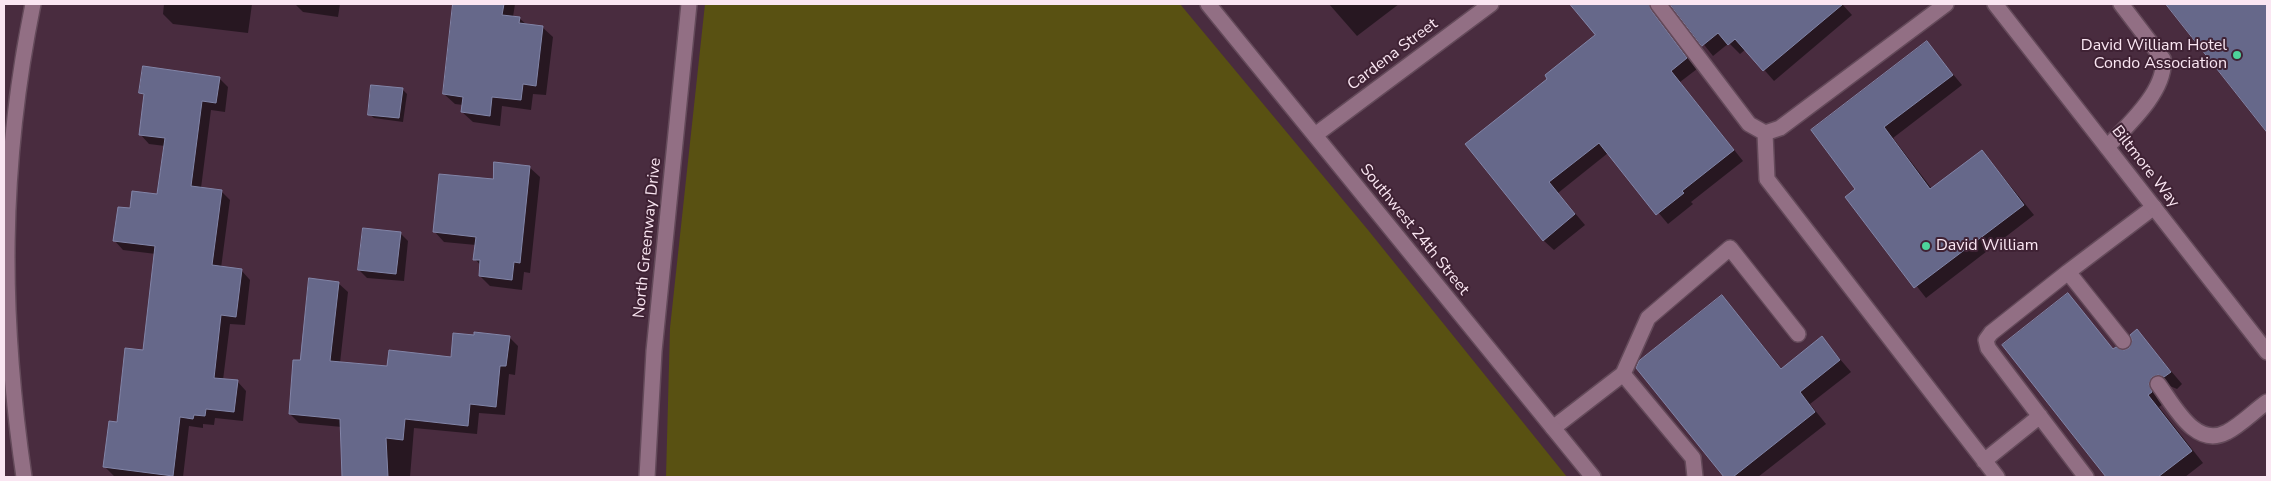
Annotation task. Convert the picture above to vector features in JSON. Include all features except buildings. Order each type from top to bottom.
[{"type":"street","points":[[24,477],[8,350],[4,229],[16,105],[33,4]]},
{"type":"street","name":"North Greenway Drive","points":[[647,477],[654,351],[689,4]]},
{"type":"street","name":"Southwest 24th Street","points":[[1208,4],[1593,477]]},
{"type":"street","name":"Cardena Street","points":[[1315,135],[1491,4]]},
{"type":"street","points":[[1658,4],[1749,124],[1765,133],[1780,128],[1946,4]]},
{"type":"street","name":"Biltmore Way","points":[[1995,4],[2267,352]]},
{"type":"street","points":[[2107,147],[2148,101],[2164,69],[2163,59],[2121,4]]},
{"type":"street","points":[[1765,133],[1767,179],[1997,477]]},
{"type":"street","points":[[2086,477],[1988,348],[1986,340],[1991,333],[2068,272],[2154,207]]},
{"type":"street","points":[[1553,428],[1623,374],[1648,318],[1730,248],[1798,334]]},
{"type":"street","points":[[2068,272],[2123,341]]},
{"type":"street","points":[[1623,374],[1693,458],[1696,477]]},
{"type":"street","points":[[2158,384],[2193,430],[2204,436],[2216,436],[2228,432],[2267,402]]},
{"type":"street","points":[[1984,460],[2040,416]]},
{"type":"shaded area","points":[[705,4],[1180,4],[1368,230],[1567,477],[666,477],[670,328]]},
{"type":"place","name":"David William Hotel Condo Association","points":[[2237,55]]},
{"type":"place","name":"David William","points":[[1926,246]]}]
